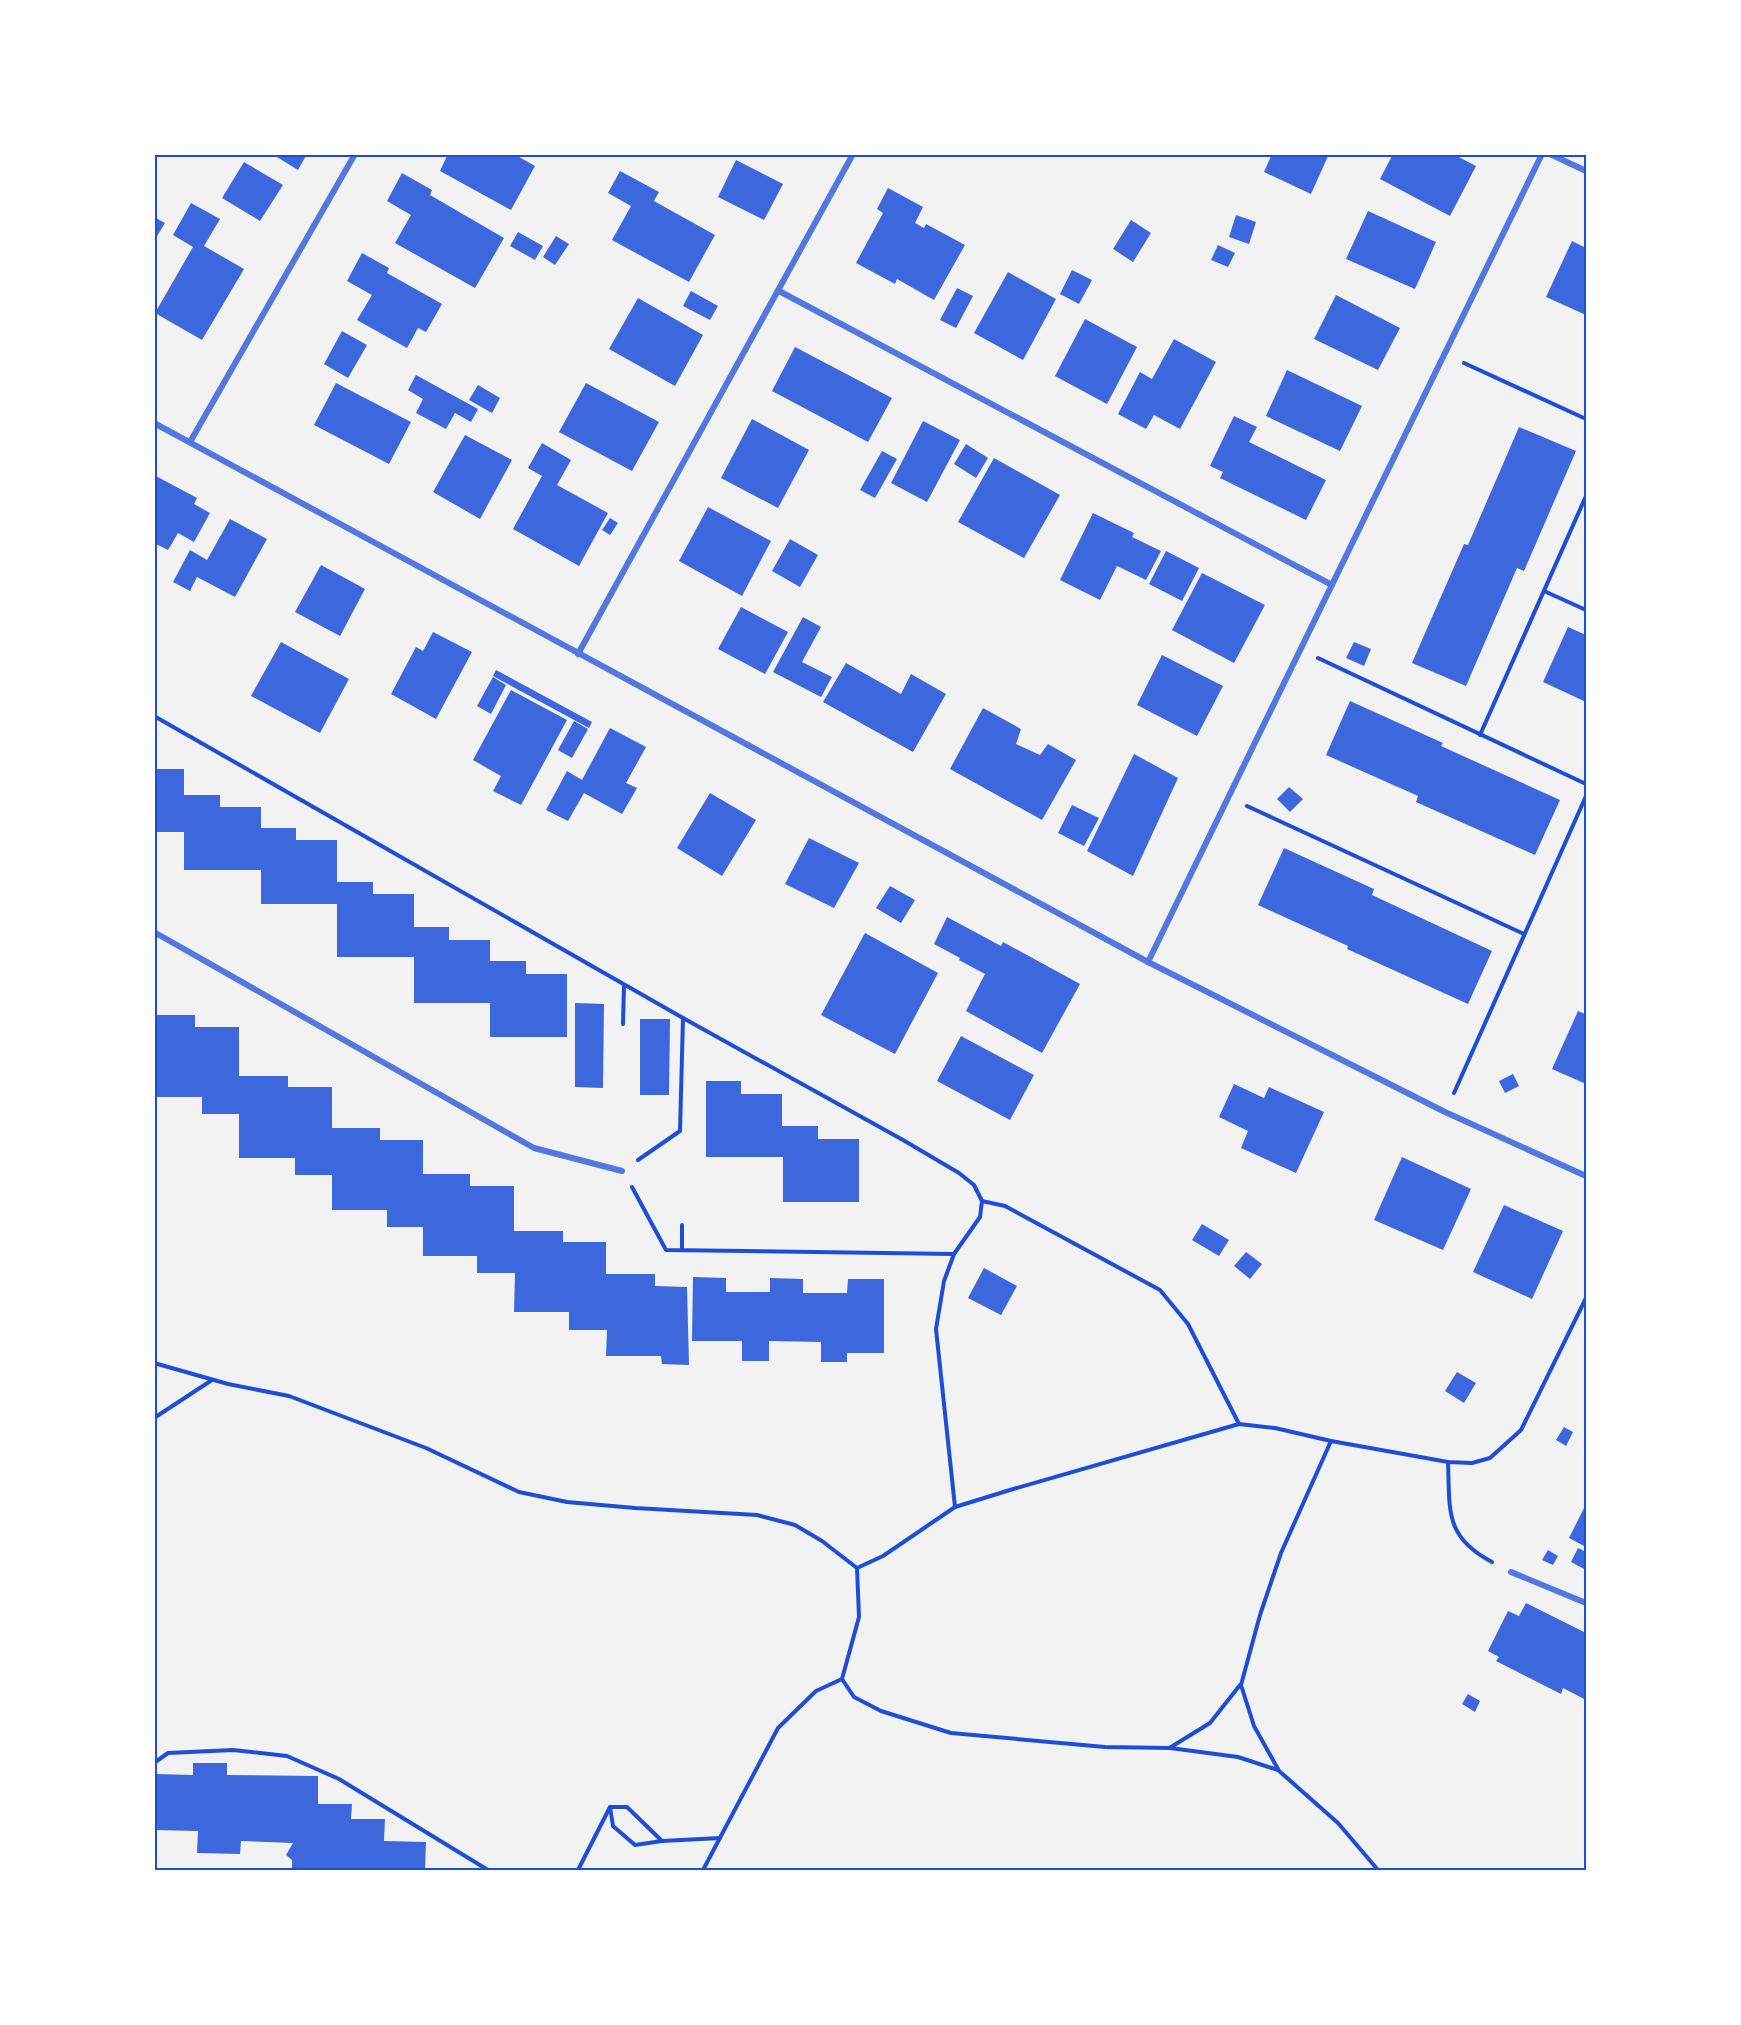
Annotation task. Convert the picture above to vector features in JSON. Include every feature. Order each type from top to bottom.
[{"type":"street","points":[[190,442],[355,154]]},
{"type":"street","points":[[578,654],[853,154]]},
{"type":"street","points":[[1148,962],[1542,154]]},
{"type":"street","points":[[1550,154],[1587,171]]},
{"type":"street","points":[[779,291],[1332,585]]},
{"type":"street","points":[[154,423],[1148,962],[1445,1112],[1587,1176]]},
{"type":"street","points":[[154,932],[534,1148],[622,1171]]},
{"type":"street","points":[[1511,1572],[1587,1603]]},
{"type":"path","points":[[1445,354],[1587,418]]},
{"type":"path","points":[[1480,735],[1587,496]]},
{"type":"path","points":[[1544,591],[1587,610]]},
{"type":"path","points":[[1301,650],[1587,784]]},
{"type":"path","points":[[154,716],[683,1018],[903,1140],[959,1173],[974,1185],[982,1201],[980,1217],[954,1254],[944,1281],[936,1329],[955,1508]]},
{"type":"path","points":[[1445,1112],[1587,796]]},
{"type":"path","points":[[1228,797],[1524,934]]},
{"type":"path","points":[[623,1024],[624,984]]},
{"type":"path","points":[[683,1018],[680,1131],[622,1171],[666,1250],[954,1254]]},
{"type":"path","points":[[982,1201],[1005,1206],[1160,1290],[1188,1324],[1239,1424]]},
{"type":"path","points":[[682,1225],[682,1250]]},
{"type":"path","points":[[857,1568],[883,1556],[955,1508],[1239,1424],[1275,1428],[1331,1442],[1448,1462],[1472,1463],[1490,1458],[1521,1430],[1587,1298]]},
{"type":"path","points":[[154,1363],[212,1380],[289,1396],[426,1448],[519,1492],[567,1502],[757,1515],[795,1525],[822,1541],[857,1568]]},
{"type":"path","points":[[155,1415],[212,1380]]},
{"type":"path","points":[[1170,1748],[1210,1724],[1241,1685],[1281,1553],[1331,1442]]},
{"type":"path","points":[[1448,1462],[1451,1519],[1462,1540],[1476,1554],[1511,1572]]},
{"type":"path","points":[[857,1568],[859,1617],[842,1679],[854,1697],[881,1711],[951,1733],[1105,1747],[1170,1748],[1239,1757],[1278,1770]]},
{"type":"path","points":[[703,1870],[778,1728],[816,1691],[842,1679]]},
{"type":"path","points":[[1241,1685],[1254,1726],[1278,1770],[1338,1823],[1378,1870]]},
{"type":"path","points":[[154,1763],[168,1753],[234,1750],[287,1756],[339,1779],[488,1870]]},
{"type":"path","points":[[610,1807],[613,1826],[635,1845],[720,1838]]},
{"type":"path","points":[[610,1807],[627,1807],[662,1841]]},
{"type":"path","points":[[578,1870],[610,1807]]},
{"type":"building","points":[[272,154],[307,154],[298,170]]},
{"type":"building","points":[[448,154],[514,154],[535,166],[511,210],[440,171]]},
{"type":"building","points":[[1272,154],[1329,154],[1311,194],[1264,172]]},
{"type":"building","points":[[1393,154],[1453,154],[1476,166],[1450,216],[1380,179]]},
{"type":"building","points":[[736,160],[783,184],[764,220],[718,197]]},
{"type":"building","points":[[244,162],[283,185],[260,221],[222,198]]},
{"type":"building","points":[[620,171],[659,192],[654,201],[715,235],[689,282],[612,240],[631,206],[608,193]]},
{"type":"building","points":[[402,173],[432,190],[430,195],[504,238],[475,288],[395,243],[411,215],[387,201]]},
{"type":"building","points":[[888,188],[923,207],[915,223],[924,228],[926,224],[965,245],[934,300],[897,279],[895,284],[856,263],[883,213],[877,209]]},
{"type":"building","points":[[191,203],[220,219],[204,246],[244,269],[202,340],[155,313],[193,247],[173,235]]},
{"type":"building","points":[[1368,211],[1436,242],[1415,289],[1346,259]]},
{"type":"building","points":[[1236,215],[1256,222],[1249,244],[1229,237]]},
{"type":"building","points":[[154,217],[165,223],[154,241]]},
{"type":"building","points":[[1131,220],[1151,233],[1133,262],[1113,249]]},
{"type":"building","points":[[518,232],[543,246],[535,260],[510,246]]},
{"type":"building","points":[[556,236],[569,244],[555,265],[543,257]]},
{"type":"building","points":[[1572,241],[1586,248],[1586,315],[1546,297]]},
{"type":"building","points":[[1218,245],[1235,253],[1228,267],[1211,260]]},
{"type":"building","points":[[362,253],[389,268],[387,273],[442,304],[426,332],[418,328],[407,348],[357,320],[372,295],[347,281]]},
{"type":"building","points":[[1072,270],[1092,280],[1079,304],[1060,294]]},
{"type":"building","points":[[1008,272],[1056,299],[1023,360],[974,333]]},
{"type":"building","points":[[957,288],[973,296],[956,328],[940,320]]},
{"type":"building","points":[[691,291],[718,306],[710,320],[683,306]]},
{"type":"building","points":[[1336,295],[1400,328],[1378,370],[1314,339]]},
{"type":"building","points":[[638,298],[703,335],[675,386],[609,349]]},
{"type":"building","points":[[1085,319],[1137,347],[1107,404],[1055,376]]},
{"type":"building","points":[[342,331],[367,345],[348,378],[324,364]]},
{"type":"building","points":[[1174,339],[1216,362],[1180,429],[1154,415],[1146,429],[1118,414],[1140,372],[1152,379]]},
{"type":"building","points":[[795,347],[892,398],[868,442],[772,391]]},
{"type":"building","points":[[1287,370],[1362,406],[1340,451],[1266,416]]},
{"type":"building","points":[[416,375],[478,409],[471,422],[455,413],[446,429],[416,413],[423,399],[408,390]]},
{"type":"building","points":[[336,383],[411,422],[389,464],[314,425]]},
{"type":"building","points":[[586,383],[659,422],[632,471],[559,432]]},
{"type":"building","points":[[478,385],[500,398],[492,413],[469,400]]},
{"type":"building","points":[[1234,416],[1257,427],[1249,442],[1326,480],[1306,520],[1220,478],[1223,472],[1210,466]]},
{"type":"building","points":[[752,419],[809,450],[778,508],[721,478]]},
{"type":"building","points":[[923,421],[960,440],[927,502],[891,483]]},
{"type":"building","points":[[1519,427],[1576,451],[1524,571],[1517,568],[1466,686],[1412,663],[1464,544],[1468,545]]},
{"type":"building","points":[[465,435],[512,460],[480,519],[433,492]]},
{"type":"building","points":[[542,443],[571,460],[557,485],[608,513],[579,566],[513,529],[542,476],[528,468]]},
{"type":"building","points":[[966,444],[988,458],[976,478],[954,464]]},
{"type":"building","points":[[882,451],[897,459],[875,498],[860,490]]},
{"type":"building","points":[[994,458],[1060,495],[1024,558],[958,522]]},
{"type":"building","points":[[154,475],[197,498],[194,504],[210,513],[194,542],[178,533],[168,550],[154,543]]},
{"type":"building","points":[[708,507],[771,541],[742,596],[679,561]]},
{"type":"building","points":[[1093,513],[1134,533],[1132,537],[1161,551],[1146,580],[1117,566],[1100,600],[1060,580]]},
{"type":"building","points":[[610,518],[618,523],[610,535],[602,530]]},
{"type":"building","points":[[230,519],[267,539],[235,597],[197,577],[190,591],[173,582],[190,550],[207,560]]},
{"type":"building","points":[[790,539],[818,555],[800,587],[772,571]]},
{"type":"building","points":[[1166,551],[1199,568],[1182,601],[1149,584]]},
{"type":"building","points":[[321,565],[365,589],[340,636],[295,612]]},
{"type":"building","points":[[1202,573],[1265,605],[1234,663],[1172,630]]},
{"type":"building","points":[[741,607],[788,632],[765,674],[718,649]]},
{"type":"building","points":[[803,617],[821,627],[802,662],[832,677],[821,697],[773,672]]},
{"type":"building","points":[[1568,627],[1586,635],[1586,702],[1543,682]]},
{"type":"building","points":[[433,632],[472,652],[436,719],[391,694],[416,647],[423,651]]},
{"type":"building","points":[[281,642],[349,679],[320,733],[251,696]]},
{"type":"building","points":[[1354,642],[1371,649],[1364,666],[1346,658]]},
{"type":"building","points":[[1162,655],[1223,686],[1197,736],[1137,705]]},
{"type":"building","points":[[846,663],[901,694],[911,674],[946,694],[913,752],[823,702]]},
{"type":"building","points":[[496,670],[592,722],[589,728],[493,676]]},
{"type":"building","points":[[493,677],[506,685],[491,714],[477,706]]},
{"type":"building","points":[[511,690],[567,720],[521,805],[493,791],[501,776],[473,760]]},
{"type":"building","points":[[1350,701],[1443,743],[1441,746],[1560,800],[1535,855],[1416,802],[1418,796],[1326,755]]},
{"type":"building","points":[[983,708],[1021,729],[1016,744],[1040,755],[1048,744],[1076,760],[1042,820],[950,769]]},
{"type":"building","points":[[574,721],[588,729],[572,758],[558,750]]},
{"type":"building","points":[[610,728],[646,747],[626,783],[637,788],[622,814],[584,793],[568,821],[546,810],[567,771],[582,780]]},
{"type":"building","points":[[1134,754],[1178,778],[1133,876],[1087,851]]},
{"type":"building","points":[[154,769],[184,769],[184,795],[220,795],[220,807],[261,807],[261,828],[296,828],[296,840],[337,840],[337,882],[373,882],[373,894],[414,894],[414,927],[449,927],[449,940],[490,940],[490,961],[526,961],[526,974],[567,974],[567,1037],[490,1037],[490,1003],[414,1003],[414,957],[337,957],[337,904],[261,904],[261,870],[184,870],[184,832],[154,832]]},
{"type":"building","points":[[1289,787],[1303,799],[1290,812],[1277,799]]},
{"type":"building","points":[[710,793],[756,820],[722,876],[677,848]]},
{"type":"building","points":[[1072,805],[1099,818],[1084,846],[1058,833]]},
{"type":"building","points":[[809,838],[859,863],[834,908],[785,884]]},
{"type":"building","points":[[1284,848],[1374,889],[1372,895],[1492,951],[1468,1004],[1347,949],[1348,946],[1258,905]]},
{"type":"building","points":[[890,886],[915,900],[901,923],[876,908]]},
{"type":"building","points":[[947,917],[1001,946],[1003,942],[1080,984],[1042,1053],[966,1011],[985,974],[934,944]]},
{"type":"building","points":[[865,933],[938,973],[895,1054],[821,1015]]},
{"type":"building","points":[[575,1003],[604,1004],[603,1088],[575,1087]]},
{"type":"building","points":[[1586,1010],[1586,1084],[1552,1069],[1578,1011],[1585,1014]]},
{"type":"building","points":[[154,1015],[195,1015],[195,1027],[239,1027],[239,1076],[288,1076],[288,1087],[332,1087],[332,1128],[380,1128],[380,1140],[423,1140],[423,1174],[470,1174],[470,1186],[514,1186],[514,1231],[563,1231],[563,1242],[606,1242],[606,1274],[655,1274],[655,1286],[687,1287],[689,1365],[662,1364],[661,1356],[606,1356],[607,1330],[569,1330],[569,1312],[514,1312],[515,1273],[477,1273],[477,1256],[423,1256],[423,1227],[387,1227],[387,1210],[332,1210],[332,1175],[295,1175],[295,1158],[239,1158],[239,1114],[202,1114],[202,1097],[154,1097]]},
{"type":"building","points":[[640,1019],[670,1019],[669,1095],[640,1095]]},
{"type":"building","points":[[961,1036],[1034,1075],[1010,1120],[937,1081]]},
{"type":"building","points":[[1513,1074],[1519,1086],[1505,1093],[1499,1081]]},
{"type":"building","points":[[706,1081],[741,1081],[741,1094],[782,1094],[782,1126],[818,1126],[818,1139],[859,1139],[859,1202],[783,1202],[783,1157],[706,1157]]},
{"type":"building","points":[[1234,1084],[1264,1098],[1269,1087],[1324,1112],[1296,1173],[1241,1148],[1248,1131],[1219,1117]]},
{"type":"building","points":[[1402,1157],[1471,1189],[1443,1250],[1374,1220]]},
{"type":"building","points":[[1504,1205],[1563,1231],[1532,1299],[1473,1272]]},
{"type":"building","points":[[1202,1224],[1229,1240],[1219,1256],[1192,1240]]},
{"type":"building","points":[[1246,1252],[1262,1264],[1250,1279],[1234,1266]]},
{"type":"building","points":[[984,1268],[1017,1286],[1001,1315],[968,1298]]},
{"type":"building","points":[[693,1277],[726,1278],[726,1292],[770,1292],[770,1278],[803,1279],[803,1293],[847,1293],[848,1279],[884,1279],[884,1353],[847,1353],[847,1362],[821,1362],[821,1342],[769,1341],[769,1361],[742,1361],[742,1341],[692,1341]]},
{"type":"building","points":[[1457,1372],[1476,1383],[1464,1403],[1445,1391]]},
{"type":"building","points":[[1564,1427],[1573,1432],[1566,1446],[1556,1440]]},
{"type":"building","points":[[1586,1504],[1586,1547],[1569,1538]]},
{"type":"building","points":[[1578,1548],[1586,1552],[1586,1570],[1571,1562]]},
{"type":"building","points":[[1548,1550],[1558,1556],[1553,1565],[1542,1560]]},
{"type":"building","points":[[1526,1603],[1586,1633],[1586,1700],[1563,1688],[1561,1694],[1496,1661],[1499,1657],[1488,1651],[1508,1611],[1519,1616]]},
{"type":"building","points":[[1468,1694],[1480,1701],[1475,1712],[1462,1704]]},
{"type":"building","points":[[193,1763],[227,1763],[227,1775],[318,1776],[318,1804],[352,1804],[351,1819],[385,1819],[384,1841],[426,1842],[425,1870],[292,1870],[292,1860],[286,1855],[293,1843],[241,1841],[240,1854],[197,1853],[198,1831],[154,1830],[154,1774],[193,1775]]}]
